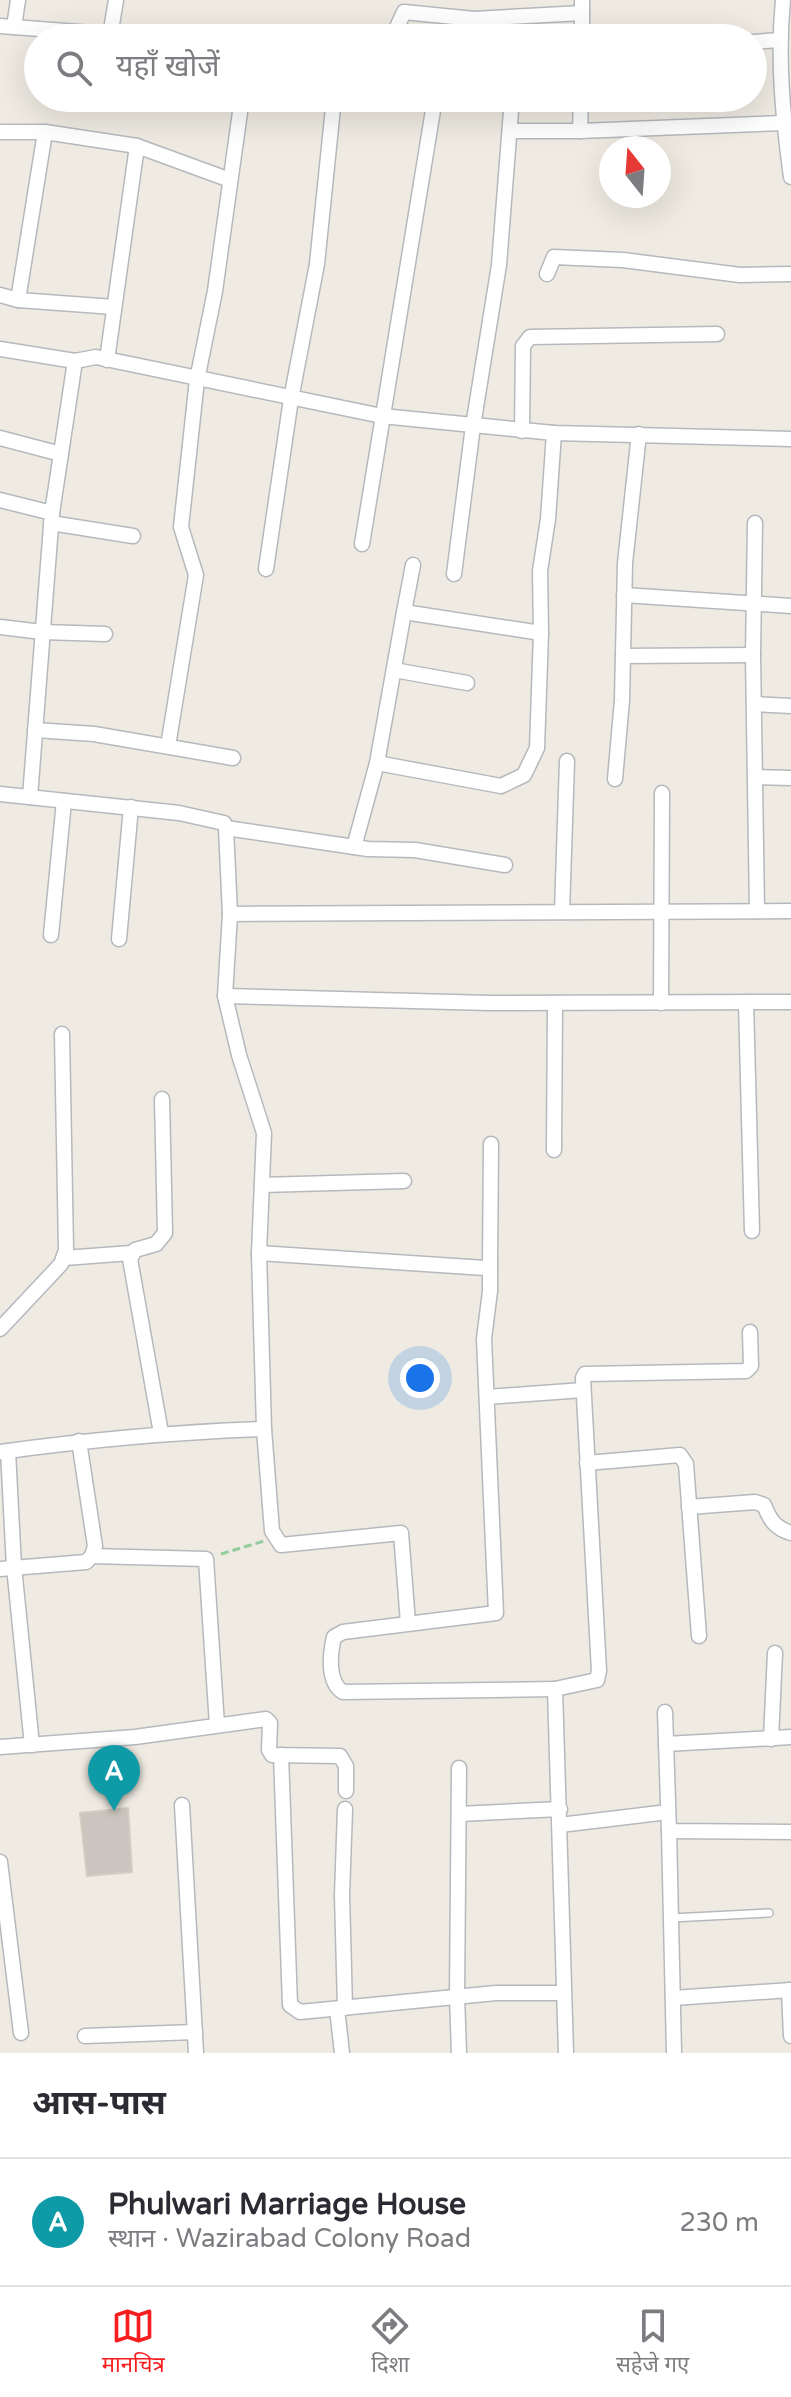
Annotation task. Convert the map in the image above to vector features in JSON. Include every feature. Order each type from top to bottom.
[{"type":"street","points":[[7,27],[18,0]]},
{"type":"street","points":[[115,24],[116,0]]},
{"type":"street","points":[[783,0],[779,40],[791,177]]},
{"type":"street","points":[[398,24],[404,12],[474,19],[582,7]]},
{"type":"street","points":[[767,41],[779,40]]},
{"type":"street","points":[[168,746],[196,575],[181,527],[197,380],[215,291],[240,112]]},
{"type":"street","points":[[266,569],[291,399],[317,264],[333,112]]},
{"type":"street","points":[[362,544],[433,112]]},
{"type":"street","points":[[454,574],[473,426],[499,265],[511,112]]},
{"type":"street","points":[[580,131],[581,112]]},
{"type":"street","points":[[510,131],[784,123]]},
{"type":"street","points":[[0,132],[45,132],[137,146],[230,180]]},
{"type":"street","points":[[18,300],[45,132]]},
{"type":"street","points":[[107,360],[137,146]]},
{"type":"street","points":[[547,274],[554,257],[623,260],[740,275],[791,274]]},
{"type":"street","points":[[0,295],[18,300],[114,307]]},
{"type":"street","points":[[522,431],[523,346],[530,337],[717,334]]},
{"type":"street","points":[[0,349],[75,361],[96,357],[382,416],[554,433],[791,439]]},
{"type":"street","points":[[30,797],[52,518],[75,361]]},
{"type":"street","points":[[377,763],[501,786],[524,775],[537,748],[540,571],[548,519],[554,433]]},
{"type":"street","points":[[615,779],[622,700],[625,563],[639,434]]},
{"type":"street","points":[[0,438],[61,454]]},
{"type":"street","points":[[0,500],[52,518],[133,536]]},
{"type":"street","points":[[755,523],[753,655],[757,911]]},
{"type":"street","points":[[354,847],[377,763],[413,565]]},
{"type":"street","points":[[624,595],[791,606]]},
{"type":"street","points":[[404,612],[541,633]]},
{"type":"street","points":[[0,627],[105,634]]},
{"type":"street","points":[[623,656],[753,655]]},
{"type":"street","points":[[394,670],[467,683]]},
{"type":"street","points":[[754,704],[791,706]]},
{"type":"street","points":[[35,730],[94,734],[233,758]]},
{"type":"street","points":[[562,912],[567,761]]},
{"type":"street","points":[[755,777],[791,778]]},
{"type":"street","points":[[661,1003],[662,793]]},
{"type":"street","points":[[0,794],[131,807],[224,823],[230,914],[225,996],[239,1055],[264,1133],[259,1253],[264,1429],[275,1538],[281,1545],[401,1533],[408,1623]]},
{"type":"street","points":[[51,935],[64,801]]},
{"type":"street","points":[[119,939],[131,807]]},
{"type":"street","points":[[226,828],[354,847],[415,850],[505,865]]},
{"type":"street","points":[[230,914],[791,911]]},
{"type":"street","points":[[225,996],[555,1003],[791,1002]]},
{"type":"street","points":[[746,1002],[752,1231]]},
{"type":"street","points":[[554,1150],[555,1003]]},
{"type":"street","points":[[0,1329],[64,1258],[62,1034]]},
{"type":"street","points":[[64,1258],[131,1253],[156,1244],[165,1233],[162,1099]]},
{"type":"street","points":[[491,1144],[490,1291],[484,1339],[497,1609],[492,1615],[408,1623],[337,1635],[333,1644],[332,1675],[336,1687],[343,1692],[555,1689],[597,1680],[599,1671],[583,1390],[585,1374],[746,1371],[751,1366],[750,1332]]},
{"type":"street","points":[[262,1185],[404,1181]]},
{"type":"street","points":[[131,1253],[161,1433]]},
{"type":"street","points":[[259,1253],[490,1266]]},
{"type":"street","points":[[487,1397],[583,1390]]},
{"type":"street","points":[[32,1745],[7,1568],[4,1452],[161,1433],[264,1429]]},
{"type":"street","points":[[7,1568],[86,1562],[92,1556],[95,1546],[79,1441]]},
{"type":"street","points":[[587,1463],[680,1455],[686,1464],[699,1636]]},
{"type":"street","points":[[689,1507],[755,1502],[764,1505],[769,1519],[779,1529],[791,1533]]},
{"type":"street","points":[[92,1556],[206,1559],[217,1725]]},
{"type":"street","points":[[771,1739],[775,1653]]},
{"type":"street","points":[[555,1689],[566,2053]]},
{"type":"street","points":[[665,1712],[674,2053]]},
{"type":"street","points":[[0,1747],[135,1737],[266,1719],[270,1723],[269,1750],[272,1755],[340,1756],[346,1766],[346,1791]]},
{"type":"street","points":[[666,1744],[791,1737]]},
{"type":"street","points":[[281,1755],[290,2005],[300,2012],[496,1993],[564,1993]]},
{"type":"street","points":[[459,1768],[459,2053]]},
{"type":"street","points":[[182,1805],[196,2053]]},
{"type":"street","points":[[342,2053],[345,1809]]},
{"type":"street","points":[[459,1814],[560,1817],[668,1812]]},
{"type":"street","points":[[669,1831],[791,1832]]},
{"type":"street","points":[[0,1862],[21,2033]]},
{"type":"street","points":[[673,1998],[790,1990],[791,2036]]},
{"type":"street","points":[[85,2036],[195,2032]]},
{"type":"lane","points":[[671,1918],[769,1913]]},
{"type":"path","points":[[206,1559],[275,1538]]},
{"type":"building","points":[[128,1808],[132,1872],[87,1876],[80,1813]]},
{"type":"place","name":"Phulwari Marriage House","points":[[114,1811]]}]
